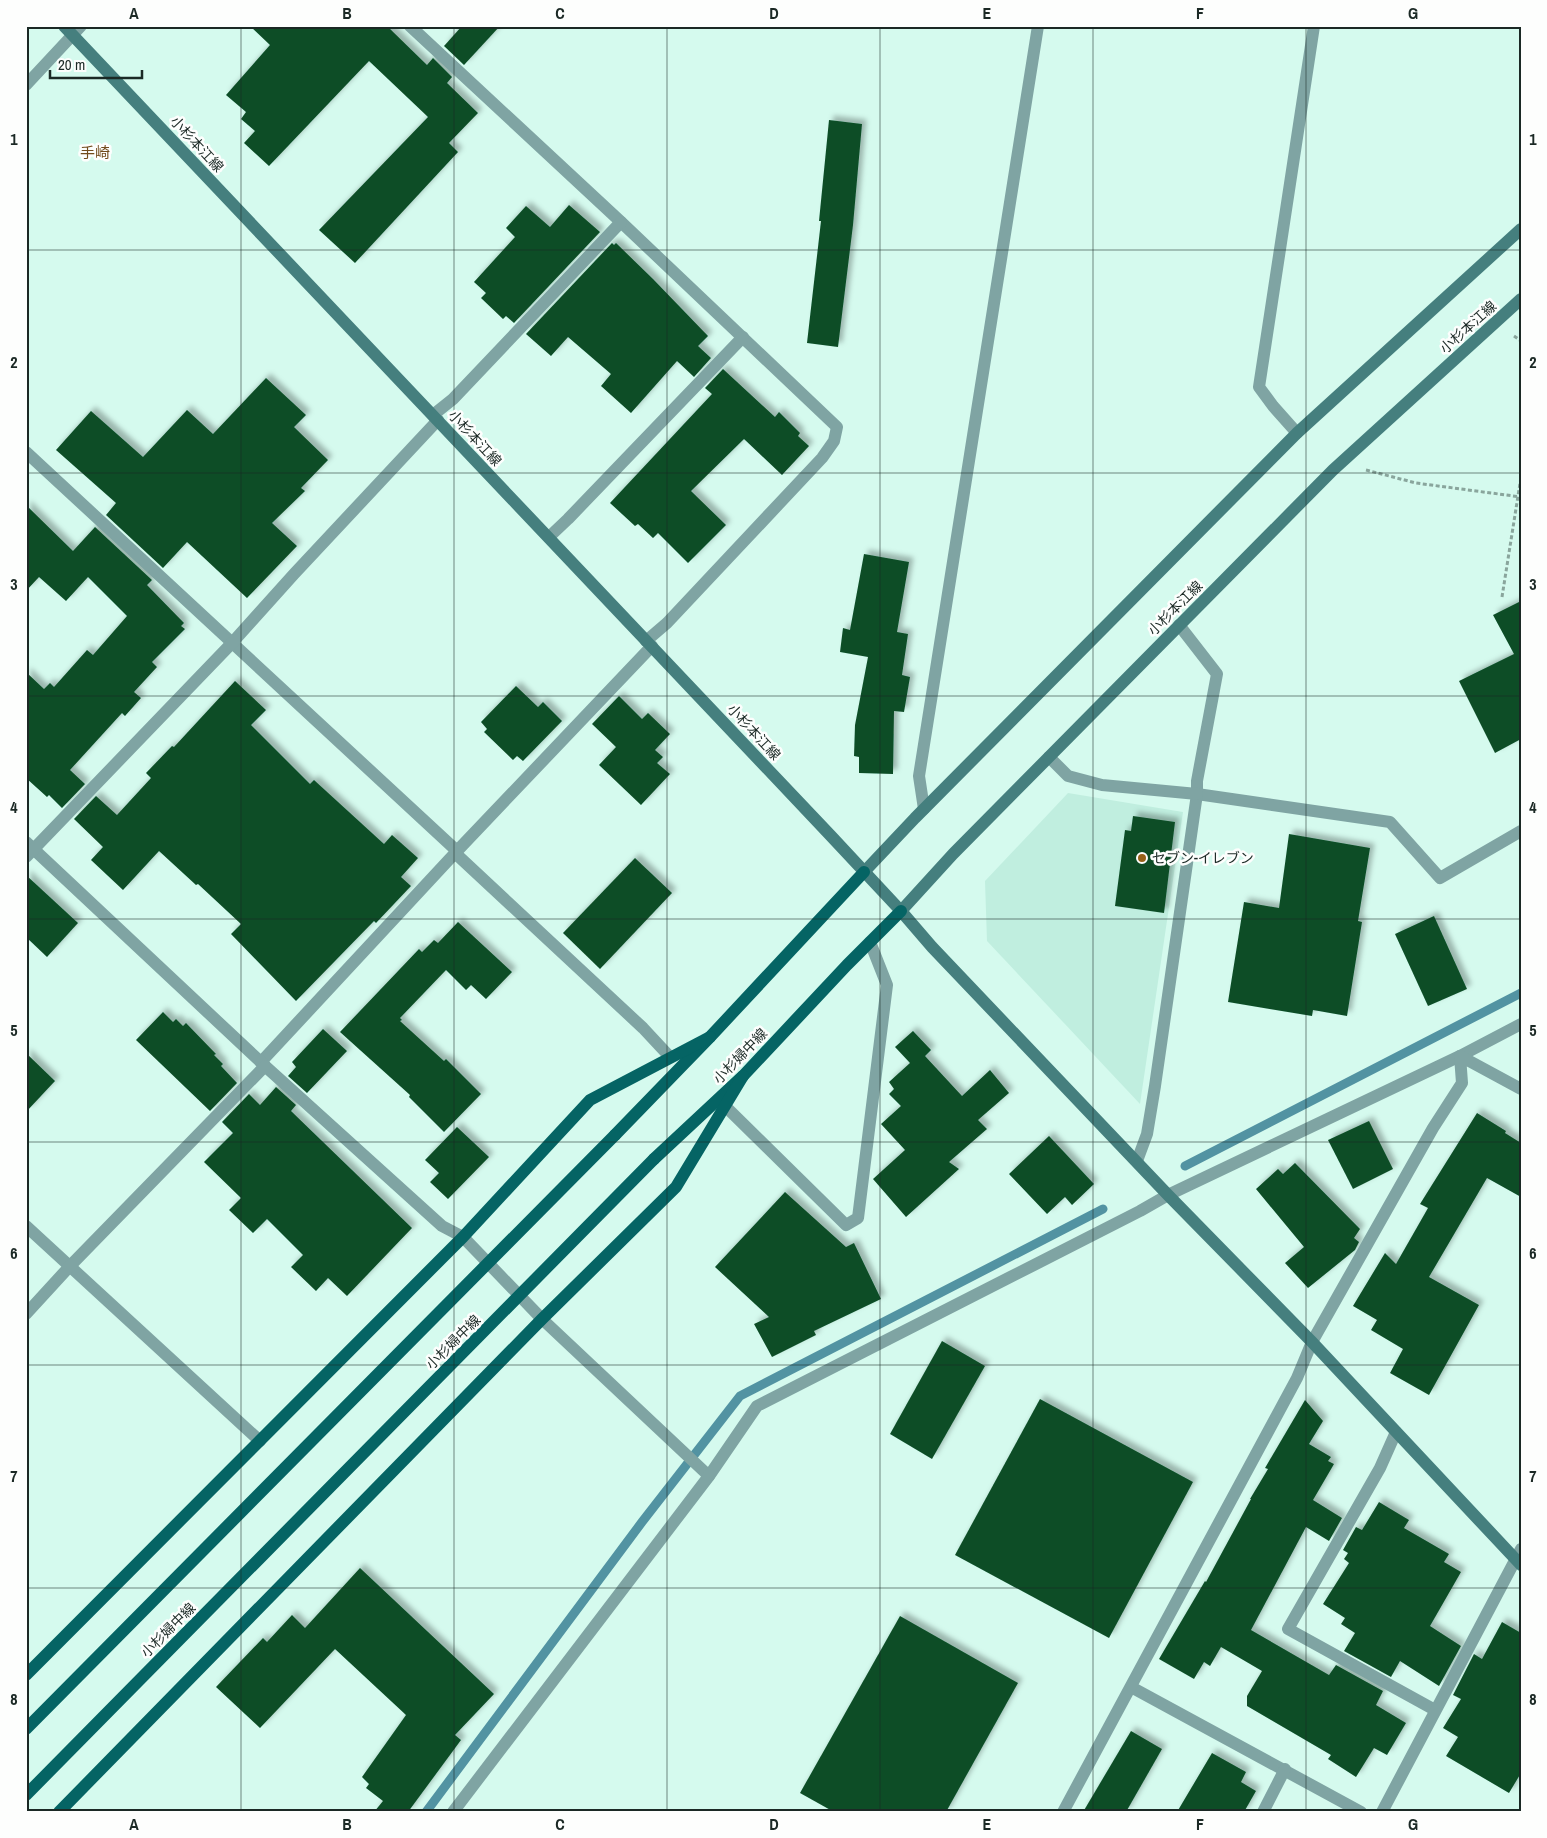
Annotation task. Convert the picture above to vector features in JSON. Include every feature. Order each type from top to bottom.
[{"type":"main road","name":"小杉本江線","points":[[72,29],[901,911],[952,854],[1342,462],[1521,299]]},
{"type":"main road","points":[[26,1729],[615,1135],[710,1037],[924,809],[1297,433],[1521,229]]},
{"type":"main road","points":[[901,911],[932,947],[1168,1195],[1519,1557]]},
{"type":"main road","name":"小杉婦中線","points":[[26,1795],[654,1159],[743,1076],[901,911]]},
{"type":"main road","points":[[26,1674],[463,1237],[590,1100],[710,1037]]},
{"type":"main road","points":[[59,1812],[542,1319],[676,1187],[743,1076]]},
{"type":"street","points":[[26,1314],[263,1064],[667,623],[822,458],[834,441],[837,427],[621,222],[410,26]]},
{"type":"street","points":[[924,809],[919,776],[1038,26]]},
{"type":"street","points":[[1297,433],[1258,387],[1314,26]]},
{"type":"street","points":[[26,85],[72,29]]},
{"type":"street","points":[[621,222],[453,398],[232,643],[29,849],[442,1226],[463,1237],[542,1319],[709,1476]]},
{"type":"street","points":[[549,538],[743,338]]},
{"type":"street","points":[[26,452],[456,852],[643,1028],[670,1058]]},
{"type":"street","points":[[1137,1161],[1147,1134],[1155,1086],[1197,794],[1197,781],[1217,674],[1179,625]]},
{"type":"street","points":[[1049,757],[1068,776],[1102,785],[1197,794],[1390,822],[1440,878],[1521,831]]},
{"type":"street","points":[[725,1106],[846,1225],[858,1218],[887,985],[870,942]]},
{"type":"street","points":[[453,1812],[709,1476],[757,1406],[1132,1216],[1168,1195],[1460,1056],[1521,1024]]},
{"type":"street","points":[[1460,1056],[1521,1089]]},
{"type":"street","points":[[1063,1812],[1297,1378],[1312,1342],[1433,1128],[1462,1083],[1460,1056]]},
{"type":"street","points":[[26,1226],[260,1441]]},
{"type":"street","points":[[1396,1432],[1380,1468],[1288,1630],[1436,1710]]},
{"type":"street","points":[[1382,1812],[1519,1557]]},
{"type":"street","points":[[1131,1687],[1361,1812]]},
{"type":"street","points":[[1263,1812],[1285,1769]]},
{"type":"path","points":[[1342,462],[1416,483],[1519,496]]},
{"type":"path","points":[[1502,597],[1521,477]]},
{"type":"shaded area","points":[[1068,793],[1183,812],[1140,1104],[987,941],[985,881]]},
{"type":"building","points":[[250,26],[387,26],[427,65],[433,58],[452,77],[447,83],[478,113],[449,143],[458,152],[355,263],[319,230],[428,117],[369,61],[269,166],[244,143],[255,131],[241,119],[246,112],[226,95],[270,45]]},
{"type":"building","points":[[462,26],[500,26],[464,65],[444,46]]},
{"type":"building","points":[[829,120],[862,124],[853,225],[838,347],[807,343],[821,221],[819,221]]},
{"type":"building","points":[[569,205],[600,232],[514,323],[506,316],[503,319],[481,298],[486,293],[474,282],[515,237],[506,228],[526,206],[550,227]]},
{"type":"building","points":[[612,243],[614,245],[616,243],[708,336],[698,346],[711,358],[694,377],[677,361],[631,413],[601,386],[611,374],[568,337],[551,356],[526,334]]},
{"type":"building","points":[[723,369],[775,417],[779,412],[800,433],[798,436],[809,446],[782,475],[744,439],[691,491],[726,525],[688,563],[658,533],[653,538],[638,524],[635,526],[610,503],[712,394],[705,388]]},
{"type":"building","points":[[266,378],[306,415],[294,427],[328,460],[301,488],[305,491],[272,523],[297,546],[247,598],[187,542],[163,568],[106,515],[116,503],[56,450],[91,411],[143,457],[187,410],[213,434]]},
{"type":"building","points":[[26,505],[73,551],[95,527],[152,580],[147,585],[184,623],[181,626],[185,629],[152,662],[157,667],[134,692],[141,698],[125,716],[122,713],[70,770],[85,784],[62,808],[49,795],[47,797],[26,778],[26,672],[44,689],[50,683],[54,687],[87,650],[93,655],[127,616],[88,577],[66,601],[39,577],[26,591]]},
{"type":"building","points":[[864,554],[909,562],[897,632],[908,634],[902,675],[910,677],[904,712],[894,711],[893,774],[859,773],[859,757],[854,756],[855,725],[868,657],[840,652],[843,628],[850,630]]},
{"type":"building","points":[[1521,601],[1521,739],[1495,753],[1459,681],[1514,654],[1493,615]]},
{"type":"building","points":[[235,681],[266,710],[251,725],[310,784],[314,780],[384,844],[392,835],[418,858],[401,877],[411,886],[296,1001],[231,934],[241,924],[159,851],[123,890],[91,860],[103,847],[74,819],[96,796],[117,815],[151,778],[146,773],[172,746],[174,747]]},
{"type":"building","points":[[516,686],[538,707],[543,702],[562,721],[523,761],[517,756],[513,760],[484,732],[487,729],[481,722]]},
{"type":"building","points":[[619,696],[642,719],[648,713],[670,734],[655,750],[663,757],[657,763],[670,774],[641,805],[599,765],[616,747],[592,724]]},
{"type":"building","points":[[1133,816],[1175,822],[1164,913],[1115,906],[1125,830],[1131,831]]},
{"type":"building","points":[[1289,834],[1370,848],[1358,921],[1362,922],[1347,1016],[1313,1010],[1312,1016],[1228,1002],[1244,902],[1279,908]]},
{"type":"building","points":[[635,858],[672,893],[600,969],[563,933]]},
{"type":"building","points":[[26,875],[78,923],[47,957],[26,937]]},
{"type":"building","points":[[1434,916],[1467,989],[1428,1006],[1395,934]]},
{"type":"building","points":[[458,922],[512,972],[486,999],[471,985],[466,990],[446,970],[400,1018],[402,1020],[400,1021],[444,1061],[446,1059],[481,1094],[444,1132],[409,1097],[410,1095],[340,1032],[419,949],[422,952],[434,940],[438,943]]},
{"type":"building","points":[[163,1012],[173,1022],[176,1019],[183,1026],[186,1023],[216,1054],[214,1055],[223,1064],[221,1066],[237,1083],[210,1111],[136,1040]]},
{"type":"building","points":[[323,1029],[347,1051],[307,1093],[288,1076],[296,1067],[292,1062]]},
{"type":"building","points":[[913,1031],[931,1050],[925,1056],[962,1096],[990,1070],[1009,1093],[978,1120],[987,1129],[949,1162],[959,1169],[906,1217],[873,1179],[905,1150],[881,1124],[901,1106],[889,1094],[894,1089],[889,1082],[910,1063],[895,1047]]},
{"type":"building","points":[[26,1053],[55,1081],[26,1112]]},
{"type":"building","points":[[276,1087],[296,1105],[291,1111],[412,1228],[347,1296],[328,1278],[316,1291],[291,1267],[303,1255],[267,1219],[253,1233],[229,1210],[241,1198],[204,1162],[233,1133],[222,1122],[249,1094],[260,1105]]},
{"type":"building","points":[[1477,1113],[1521,1143],[1521,1197],[1487,1178],[1429,1277],[1479,1305],[1429,1395],[1390,1373],[1403,1349],[1371,1330],[1377,1320],[1353,1306],[1385,1253],[1396,1264],[1428,1208],[1420,1204]]},
{"type":"building","points":[[1369,1121],[1393,1169],[1353,1189],[1328,1140]]},
{"type":"building","points":[[457,1127],[489,1157],[448,1199],[430,1182],[439,1173],[425,1160]]},
{"type":"building","points":[[1049,1136],[1094,1184],[1072,1205],[1065,1197],[1047,1214],[1009,1174]]},
{"type":"building","points":[[1295,1163],[1360,1229],[1354,1238],[1359,1242],[1355,1250],[1308,1288],[1285,1263],[1304,1247],[1256,1189],[1278,1169],[1283,1174]]},
{"type":"building","points":[[785,1192],[846,1247],[854,1243],[881,1299],[814,1331],[816,1335],[772,1357],[754,1324],[769,1317],[715,1267]]},
{"type":"building","points":[[942,1341],[985,1366],[932,1459],[890,1434]]},
{"type":"building","points":[[1040,1399],[1193,1482],[1109,1638],[955,1555]]},
{"type":"building","points":[[1305,1400],[1323,1421],[1309,1444],[1331,1457],[1328,1461],[1334,1464],[1313,1500],[1342,1518],[1329,1541],[1306,1527],[1251,1630],[1329,1675],[1336,1665],[1383,1691],[1376,1705],[1406,1723],[1387,1755],[1374,1748],[1356,1777],[1328,1759],[1331,1755],[1247,1706],[1247,1696],[1262,1671],[1221,1647],[1210,1666],[1204,1662],[1194,1679],[1159,1659],[1206,1582],[1268,1469],[1265,1468]]},
{"type":"building","points":[[1379,1502],[1409,1520],[1404,1528],[1449,1554],[1444,1562],[1461,1572],[1430,1626],[1461,1646],[1439,1686],[1400,1661],[1391,1677],[1344,1651],[1355,1633],[1341,1624],[1345,1618],[1323,1604],[1349,1563],[1344,1559],[1348,1553],[1343,1550],[1356,1527],[1362,1530]]},
{"type":"building","points":[[360,1568],[494,1694],[455,1735],[461,1740],[408,1812],[374,1812],[383,1801],[366,1788],[369,1784],[362,1777],[406,1715],[335,1649],[260,1728],[216,1687],[263,1638],[267,1642],[292,1615],[305,1628]]},
{"type":"building","points":[[900,1616],[1018,1683],[946,1812],[834,1812],[800,1793]]},
{"type":"building","points":[[1502,1622],[1521,1633],[1521,1773],[1509,1793],[1446,1756],[1458,1737],[1443,1728],[1461,1699],[1453,1695],[1474,1654],[1482,1659]]},
{"type":"building","points":[[1131,1731],[1162,1749],[1126,1812],[1083,1812]]},
{"type":"building","points":[[1212,1753],[1246,1772],[1241,1782],[1256,1791],[1244,1812],[1177,1812]]},
{"type":"waterway","points":[[1185,1166],[1521,993]]},
{"type":"waterway","points":[[426,1812],[642,1522],[740,1396],[1103,1209]]},
{"type":"place","name":"セブン-イレブン","points":[[1142,858]]},
{"type":"district","name":"手崎","points":[[95,153]]}]
